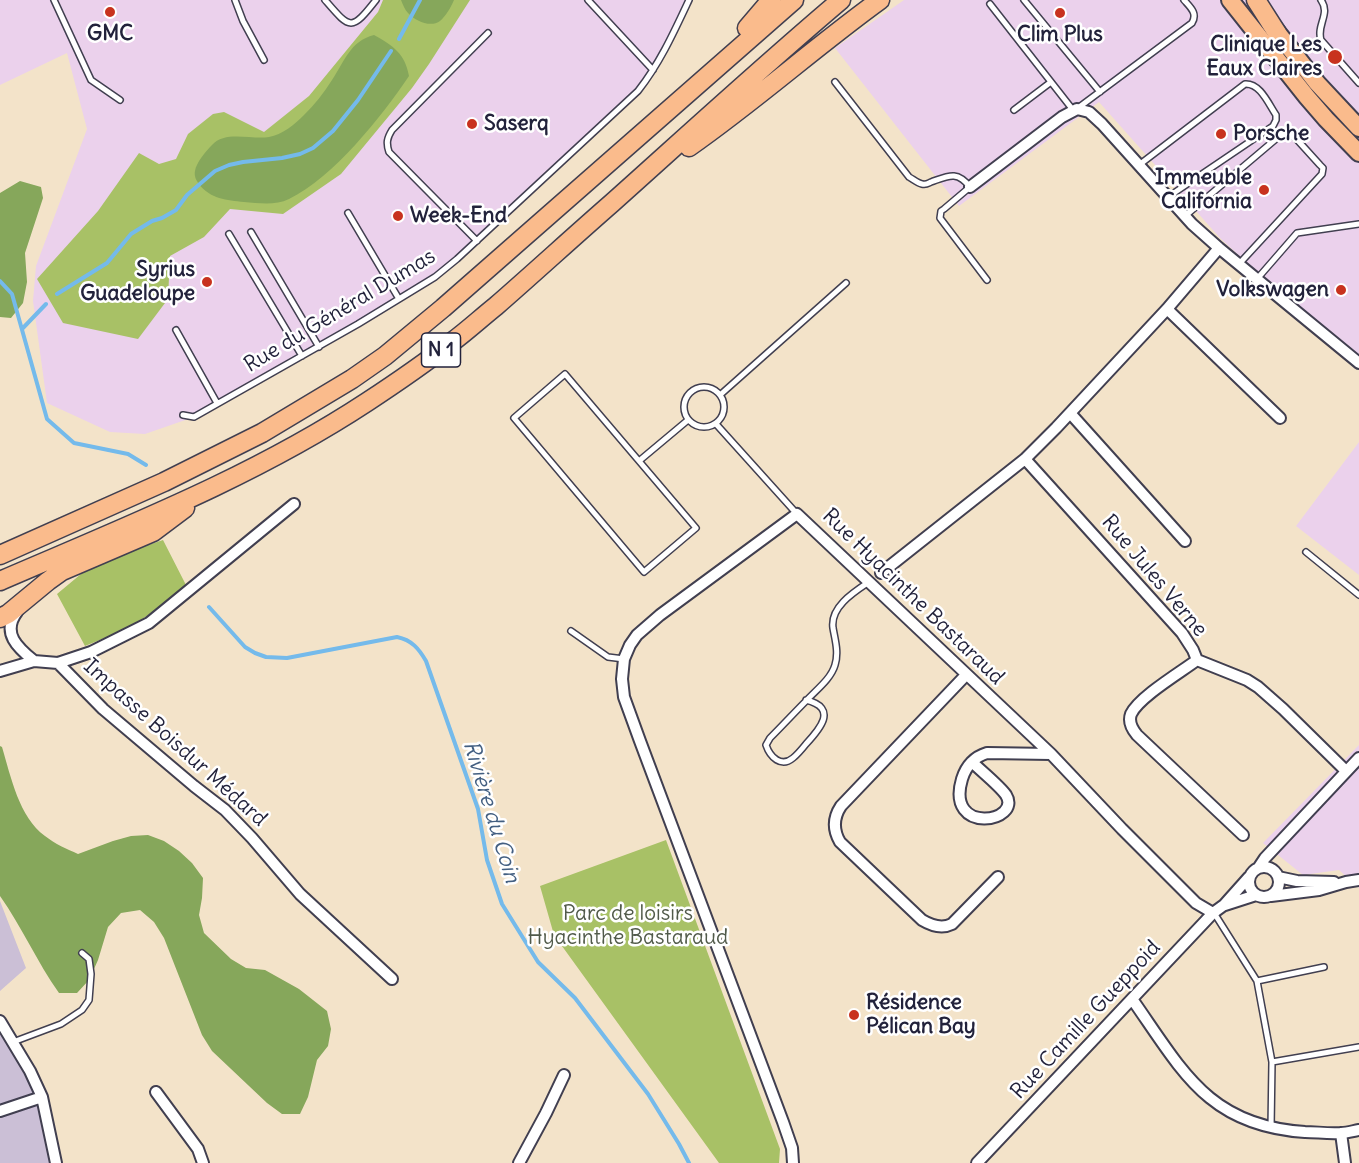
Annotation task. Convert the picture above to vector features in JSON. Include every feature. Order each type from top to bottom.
[{"type":"highway","points":[[713,70],[771,0]]},
{"type":"highway","name":"N 1","points":[[0,555],[174,478],[262,433],[352,380],[444,308],[794,0]]},
{"type":"highway","name":"N 1","points":[[0,580],[212,488],[344,417],[454,341],[570,242],[796,37],[840,0]]},
{"type":"highway","points":[[644,175],[684,151],[726,121],[880,0]]},
{"type":"highway","points":[[1254,0],[1277,33]]},
{"type":"highway","points":[[0,618],[62,571],[153,532],[212,488]]},
{"type":"main road","points":[[1230,0],[1307,97],[1359,153]]},
{"type":"main road","points":[[1277,33],[1317,83],[1355,124]]},
{"type":"street","points":[[970,187],[1062,117],[1075,110],[1089,112],[1185,216],[1219,248],[1359,363]]},
{"type":"street","points":[[881,573],[1025,459],[1167,309],[1219,248]]},
{"type":"street","points":[[1167,309],[1280,418]]},
{"type":"street","points":[[1070,413],[1185,542]]},
{"type":"street","name":"Rue Jules Verne","points":[[1025,459],[1182,633],[1197,660],[1247,680],[1258,687],[1346,771]]},
{"type":"street","points":[[0,671],[34,661],[58,663],[100,648],[149,623],[294,504]]},
{"type":"street","name":"Rue Hyacinthe Bastaraud","points":[[793,1163],[792,1148],[783,1122],[624,697],[622,679],[624,659],[637,635],[660,615],[797,514],[1051,754],[1196,903],[1213,913]]},
{"type":"street","points":[[25,601],[10,623],[11,633],[17,646],[34,661]]},
{"type":"street","points":[[0,627],[11,633]]},
{"type":"street","points":[[1197,660],[1149,694],[1132,713],[1131,725],[1137,735],[1243,835]]},
{"type":"street","name":"Impasse Boisdur Médard","points":[[58,663],[102,709],[225,810],[300,894],[392,980]]},
{"type":"street","points":[[966,675],[841,806],[834,825],[840,842],[922,920],[933,926],[944,927],[952,924],[998,877]]},
{"type":"street","points":[[972,762],[1006,795],[1008,801],[1003,813],[989,819],[980,819],[966,812],[960,800],[964,774],[972,762],[979,755],[987,753],[1051,754]]},
{"type":"street","points":[[1224,905],[1359,758]]},
{"type":"street","points":[[1259,867],[1269,867],[1278,877],[1276,890],[1269,896]]},
{"type":"street","points":[[1249,877],[1249,888],[1260,897],[1319,890],[1359,880]]},
{"type":"street","points":[[1278,877],[1297,881],[1347,882]]},
{"type":"street","points":[[1224,905],[1256,895]]},
{"type":"street","name":"Rue Camille Gueppoid","points":[[977,1163],[1213,913],[1224,905]]},
{"type":"street","points":[[1132,999],[1195,1086],[1222,1108],[1271,1128],[1341,1134],[1359,1130]]},
{"type":"street","points":[[0,1021],[30,1071],[42,1098],[56,1163]]},
{"type":"street","points":[[519,1163],[564,1075]]},
{"type":"street","points":[[156,1092],[198,1149],[203,1163]]},
{"type":"street","points":[[0,1111],[42,1098]]},
{"type":"street","points":[[1341,1134],[1345,1163]]},
{"type":"lane","points":[[54,0],[91,80],[120,100]]},
{"type":"lane","points":[[235,0],[243,21],[264,60]]},
{"type":"lane","points":[[325,0],[343,21],[349,23],[356,22],[376,0]]},
{"type":"lane","points":[[588,0],[653,70]]},
{"type":"lane","name":"Rue du Général Dumas","points":[[183,415],[194,417],[319,347],[435,277],[477,241],[638,91],[664,53],[689,0]]},
{"type":"lane","points":[[1024,0],[1100,92]]},
{"type":"lane","points":[[990,4],[1075,110],[1192,23],[1194,13],[1184,0]]},
{"type":"lane","points":[[1321,0],[1325,8],[1319,34],[1320,40],[1359,83]]},
{"type":"lane","points":[[477,241],[389,152],[386,144],[392,130],[488,33]]},
{"type":"lane","points":[[835,82],[909,177],[921,184],[926,184],[952,175],[963,179],[970,187],[941,211],[940,218],[987,280]]},
{"type":"lane","points":[[1014,110],[1051,82]]},
{"type":"lane","points":[[1139,165],[1245,84],[1256,86],[1276,115],[1274,126],[1168,197]]},
{"type":"lane","points":[[1185,216],[1283,133],[1291,134],[1323,168],[1321,178],[1239,264]]},
{"type":"lane","points":[[348,213],[399,299]]},
{"type":"lane","points":[[1257,279],[1297,233],[1359,224]]},
{"type":"lane","points":[[251,232],[319,347]]},
{"type":"lane","points":[[229,234],[302,356]]},
{"type":"lane","points":[[720,395],[846,283]]},
{"type":"lane","points":[[176,330],[217,404]]},
{"type":"lane","points":[[565,374],[639,461],[696,528],[645,572],[514,418],[565,374]]},
{"type":"lane","points":[[709,387],[720,395],[724,407],[716,424],[704,428],[687,420],[683,408],[684,401],[691,391],[709,387]]},
{"type":"lane","points":[[639,461],[687,420]]},
{"type":"lane","points":[[716,424],[797,514]]},
{"type":"lane","points":[[1306,552],[1359,595]]},
{"type":"lane","points":[[807,700],[816,702],[823,710],[824,718],[821,728],[792,759],[783,763],[776,760],[768,753],[766,745],[770,738],[807,700],[826,681],[835,665],[837,647],[832,624],[835,612],[851,595],[868,582]]},
{"type":"lane","points":[[571,631],[608,657],[624,659]]},
{"type":"lane","points":[[1213,913],[1257,981],[1272,1062],[1271,1128]]},
{"type":"lane","points":[[14,1042],[61,1024],[82,1010],[89,1000],[91,974],[89,959],[82,953]]},
{"type":"lane","points":[[1257,981],[1324,967]]},
{"type":"lane","points":[[1272,1062],[1359,1047]]},
{"type":"shaded area","points":[[0,0],[687,0],[650,77],[435,277],[194,417],[145,434],[110,432],[47,403],[33,301],[36,266],[87,129],[67,53],[0,85]]},
{"type":"shaded area","points":[[904,0],[1359,0],[1359,359],[1299,311],[1220,238],[1099,102],[959,206],[835,48]]},
{"type":"shaded area","points":[[1359,442],[1359,575],[1296,526]]},
{"type":"shaded area","points":[[1359,745],[1359,888],[1339,870],[1303,875],[1263,843]]},
{"type":"shaded area","points":[[0,901],[26,968],[0,991]]},
{"type":"shaded area","points":[[0,1022],[42,1097],[56,1163],[0,1163]]},
{"type":"green space","points":[[383,0],[470,0],[412,88],[341,174],[283,214],[230,209],[204,237],[170,256],[168,299],[138,339],[63,323],[37,279],[98,211],[139,153],[159,164],[176,159],[188,134],[213,114],[224,112],[264,132],[309,96],[378,12]]},
{"type":"green space","points":[[401,0],[454,0],[442,19],[432,24],[423,23],[411,16]]},
{"type":"green space","points":[[374,35],[398,51],[405,62],[409,76],[371,127],[323,177],[289,199],[272,203],[219,198],[203,189],[195,176],[196,168],[202,157],[217,140],[231,137],[269,137],[288,129],[319,99],[354,47]]},
{"type":"green space","points":[[20,181],[41,187],[43,198],[25,253],[27,282],[23,303],[11,318],[0,317],[0,193]]},
{"type":"green space","points":[[163,540],[186,585],[129,628],[85,646],[57,594],[93,564]]},
{"type":"green space","points":[[0,746],[22,807],[36,828],[45,836],[78,854],[131,836],[148,835],[164,841],[192,863],[203,878],[199,915],[204,933],[231,959],[246,968],[265,970],[299,989],[327,1011],[331,1029],[328,1046],[317,1060],[308,1097],[300,1114],[282,1114],[267,1103],[212,1051],[202,1035],[164,938],[154,922],[140,910],[121,913],[108,927],[89,980],[77,993],[59,993],[0,896]]},
{"type":"green space","name":"Parc de loisirs Hyacinthe Bastaraud","points":[[666,840],[780,1149],[779,1163],[719,1163],[554,935],[540,886]]},
{"type":"waterway","points":[[399,39],[420,0]]},
{"type":"waterway","points":[[57,294],[107,263],[131,234],[176,210],[187,195],[215,171],[243,162],[300,154],[313,148],[333,131],[358,100],[391,51]]},
{"type":"waterway","name":"Rivière du Coin","points":[[0,281],[12,294],[47,419],[74,443],[128,454],[146,465]]},
{"type":"waterway","points":[[22,329],[46,304]]},
{"type":"waterway","name":"Rivière du Coin","points":[[209,607],[245,647],[266,657],[287,658],[397,637],[407,640],[418,649],[426,661],[478,809],[487,860],[502,904],[538,962],[575,998],[648,1094],[689,1163]]},
{"type":"place","name":"GMC","points":[[110,12]]},
{"type":"place","name":"Clim Plus","points":[[1060,13]]},
{"type":"place","name":"Clinique Les Eaux Claires","points":[[1335,57]]},
{"type":"place","name":"Saserq","points":[[472,124]]},
{"type":"place","name":"Porsche","points":[[1221,134]]},
{"type":"place","name":"Immeuble California","points":[[1264,190]]},
{"type":"place","name":"Week-End","points":[[398,216]]},
{"type":"place","name":"Syrius Guadeloupe","points":[[207,282]]},
{"type":"place","name":"Volkswagen","points":[[1341,290]]},
{"type":"place","name":"Résidence Pélican Bay","points":[[854,1015]]}]
